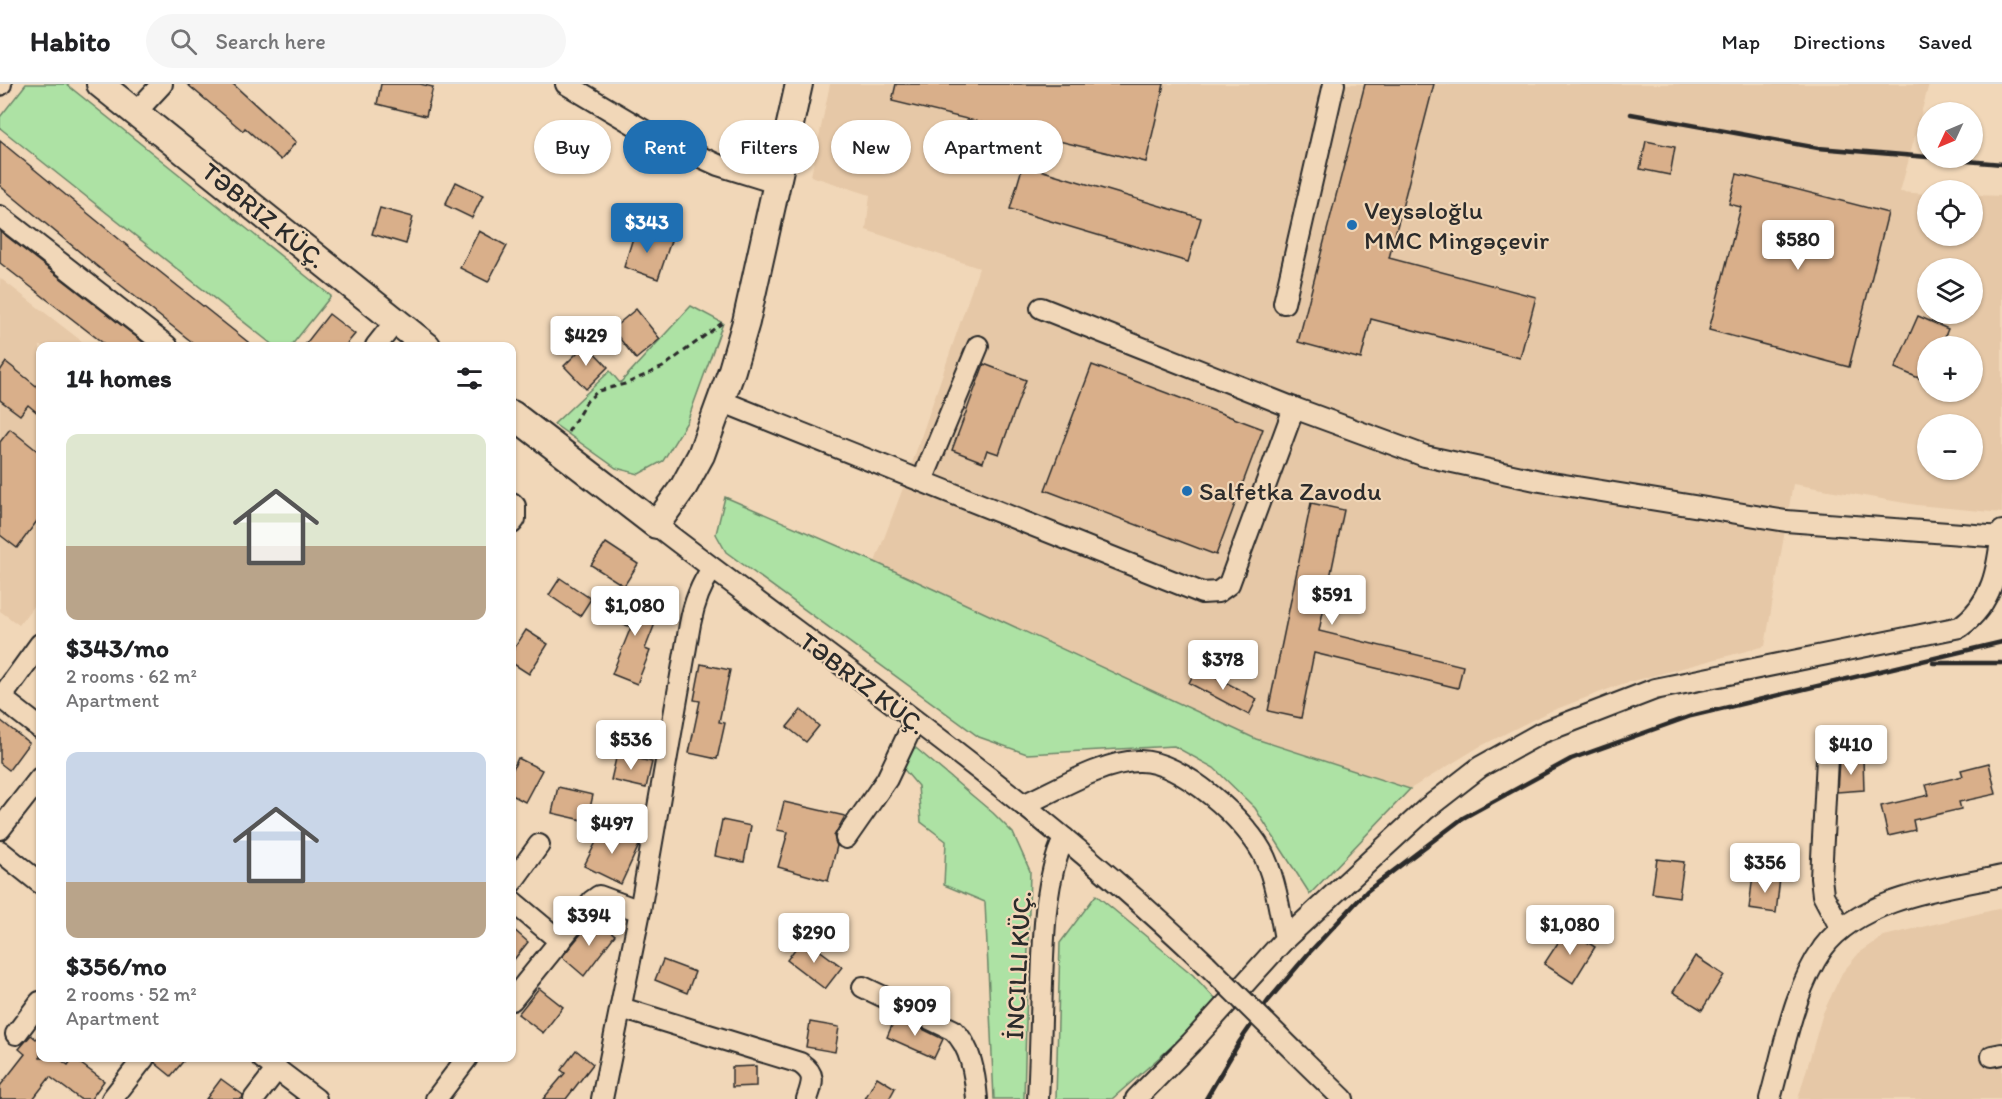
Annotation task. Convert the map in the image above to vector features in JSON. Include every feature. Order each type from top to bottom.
[{"type":"main road","name":"TƏBRIZ KÜÇ.","points":[[100,84],[422,342]]},
{"type":"main road","points":[[656,525],[684,486],[700,455],[721,401],[746,322],[800,84]]},
{"type":"main road","name":"TƏBRIZ KÜÇ.","points":[[516,417],[656,525]]},
{"type":"street","points":[[566,84],[652,135],[718,165],[778,184]]},
{"type":"street","points":[[1284,303],[1334,84]]},
{"type":"street","points":[[136,112],[161,85]]},
{"type":"street","points":[[0,216],[162,342]]},
{"type":"street","points":[[1041,308],[1294,408],[1425,456],[1540,481],[1785,521],[2002,535],[1998,568],[1987,598],[1973,618],[1960,627],[1655,689],[1541,733],[1480,767],[1426,809],[1285,939],[1191,1043],[1136,1099]]},
{"type":"street","points":[[379,342],[395,322]]},
{"type":"street","points":[[922,481],[978,346]]},
{"type":"street","points":[[721,401],[1202,593],[1218,592],[1228,584],[1294,408]]},
{"type":"street","name":"TƏBRIZ KÜÇ.","points":[[656,525],[1023,805],[1141,901],[1343,1099]]},
{"type":"street","points":[[602,1099],[640,911],[690,624],[699,591],[712,569]]},
{"type":"street","points":[[36,650],[0,697],[36,725]]},
{"type":"street","points":[[846,838],[886,779],[914,722]]},
{"type":"street","points":[[1827,758],[1821,878],[1823,895],[1841,929]]},
{"type":"street","points":[[1023,805],[1114,764],[1140,760],[1166,766],[1194,783],[1252,835],[1265,859],[1276,893],[1285,939]]},
{"type":"street","points":[[1,825],[36,783]]},
{"type":"street","name":"İNCILLI KÜÇ.","points":[[1038,1099],[1043,949],[1054,860],[1064,838]]},
{"type":"street","points":[[516,877],[539,845]]},
{"type":"street","points":[[0,851],[36,880]]},
{"type":"street","points":[[1770,1099],[1800,996],[1823,948],[1841,929],[1876,909],[1916,894],[2002,876]]},
{"type":"street","points":[[516,995],[592,901],[599,896],[640,911]]},
{"type":"street","points":[[516,904],[560,941]]},
{"type":"street","points":[[863,987],[953,1030],[963,1039],[975,1077],[977,1099]]},
{"type":"street","points":[[16,1034],[36,1007]]},
{"type":"street","points":[[621,1008],[800,1063],[811,1070],[813,1081],[807,1099]]},
{"type":"street","points":[[112,1099],[141,1062]]},
{"type":"street","points":[[436,1099],[464,1062]]},
{"type":"street","points":[[254,1099],[270,1063],[316,1099]]},
{"type":"path","points":[[567,434],[587,401],[598,391],[625,384],[663,367],[723,323]]},
{"type":"shaded area","points":[[830,84],[1929,84],[1924,102],[1917,102],[1917,129],[1900,192],[1917,193],[1917,246],[1983,246],[1983,195],[2002,196],[2002,513],[1917,505],[1793,484],[1765,646],[1622,684],[1546,713],[1479,747],[1410,789],[1256,739],[875,562],[908,475],[979,268],[866,230],[870,195],[811,176],[811,174],[819,174],[819,137]]},
{"type":"shaded area","points":[[0,278],[83,342],[36,342],[36,602],[19,625],[0,611]]},
{"type":"shaded area","points":[[2002,908],[2002,1099],[1798,1099],[1823,1013],[1842,973],[1859,953],[1884,936]]},
{"type":"green space","points":[[26,84],[66,84],[331,296],[294,342],[269,342],[0,128],[0,117]]},
{"type":"green space","points":[[691,306],[723,323],[687,422],[663,461],[639,474],[616,468],[554,424],[610,371],[620,383]]},
{"type":"green space","points":[[725,497],[875,562],[1256,739],[1410,789],[1310,894],[1255,808],[1214,768],[1174,746],[1027,754],[979,737],[726,552],[716,534]]},
{"type":"green space","points":[[911,744],[993,813],[1013,833],[1030,871],[1024,1099],[994,1099],[985,902],[944,885],[946,841],[921,822],[918,786],[901,766]]},
{"type":"green space","points":[[1096,895],[1193,975],[1216,1000],[1178,1041],[1112,1099],[1056,1099],[1060,943]]},
{"type":"building","points":[[187,84],[233,84],[296,142],[281,160],[245,128],[243,131]]},
{"type":"building","points":[[381,84],[420,84],[433,87],[426,116],[377,104]]},
{"type":"building","points":[[896,84],[1164,84],[1146,162],[1063,142],[1063,120],[971,120],[892,101]]},
{"type":"building","points":[[1365,84],[1434,84],[1389,258],[1536,297],[1520,358],[1371,319],[1361,359],[1298,342]]},
{"type":"building","points":[[0,141],[248,342],[192,342],[0,186]]},
{"type":"building","points":[[1646,141],[1675,147],[1670,175],[1640,169]]},
{"type":"building","points":[[1020,174],[1053,174],[1201,218],[1188,262],[1010,209]]},
{"type":"building","points":[[1737,174],[1888,213],[1849,367],[1709,330],[1741,207],[1729,204]]},
{"type":"building","points":[[456,182],[483,195],[472,218],[445,205]]},
{"type":"building","points":[[380,208],[413,217],[406,244],[372,234]]},
{"type":"building","points":[[636,228],[671,241],[658,279],[624,267]]},
{"type":"building","points":[[0,231],[143,342],[102,342],[0,263]]},
{"type":"building","points":[[479,231],[507,246],[488,282],[460,268]]},
{"type":"building","points":[[636,309],[660,339],[636,359],[612,329]]},
{"type":"building","points":[[329,314],[355,334],[348,342],[307,342]]},
{"type":"building","points":[[1917,318],[1917,324],[1936,324],[1948,329],[1945,336],[1917,336],[1917,377],[1895,368]]},
{"type":"building","points":[[586,344],[608,367],[586,389],[564,366]]},
{"type":"building","points":[[6,362],[36,386],[36,412],[28,405],[20,415],[0,400],[0,371]]},
{"type":"building","points":[[984,364],[1026,380],[999,454],[987,450],[983,462],[952,450]]},
{"type":"building","points":[[1092,365],[1263,429],[1216,555],[1045,490]]},
{"type":"building","points":[[10,429],[36,450],[36,522],[17,548],[0,535],[0,442]]},
{"type":"building","points":[[1311,503],[1344,510],[1319,631],[1463,666],[1458,688],[1314,653],[1301,718],[1268,711]]},
{"type":"building","points":[[606,543],[638,564],[624,586],[591,565]]},
{"type":"building","points":[[560,578],[591,599],[580,616],[549,595]]},
{"type":"building","points":[[627,594],[661,608],[645,649],[650,651],[637,684],[612,674],[631,627],[616,621]]},
{"type":"building","points":[[526,630],[548,644],[529,674],[516,666],[516,646]]},
{"type":"building","points":[[701,664],[730,670],[719,722],[725,723],[717,759],[689,753],[700,701],[694,700]]},
{"type":"building","points":[[1197,667],[1257,699],[1249,715],[1189,683]]},
{"type":"building","points":[[801,710],[819,726],[806,742],[787,727]]},
{"type":"building","points":[[0,720],[29,743],[9,770],[0,763]]},
{"type":"building","points":[[617,754],[652,762],[646,788],[611,780]]},
{"type":"building","points":[[518,758],[542,770],[525,802],[516,797]]},
{"type":"building","points":[[1863,759],[1864,790],[1837,792],[1839,760]]},
{"type":"building","points":[[1989,763],[1996,794],[1959,802],[1961,809],[1913,820],[1915,830],[1888,836],[1881,806],[1929,795],[1926,785],[1963,776],[1961,770]]},
{"type":"building","points":[[558,787],[593,795],[587,821],[552,813]]},
{"type":"building","points":[[784,802],[845,816],[834,836],[837,846],[828,881],[778,867],[788,832],[777,830]]},
{"type":"building","points":[[722,820],[751,826],[744,862],[715,856]]},
{"type":"building","points":[[604,826],[640,843],[621,884],[584,866]]},
{"type":"building","points":[[1657,859],[1684,862],[1679,897],[1652,893]]},
{"type":"building","points":[[1753,874],[1780,878],[1776,913],[1749,909]]},
{"type":"building","points":[[594,918],[615,935],[584,976],[562,957]]},
{"type":"building","points":[[1567,929],[1595,947],[1573,983],[1544,964]]},
{"type":"building","points":[[516,932],[528,942],[516,957]]},
{"type":"building","points":[[803,938],[842,967],[825,989],[787,960]]},
{"type":"building","points":[[1695,956],[1724,975],[1702,1010],[1673,992]]},
{"type":"building","points":[[663,960],[695,972],[687,993],[655,980]]},
{"type":"building","points":[[539,988],[563,1007],[543,1033],[518,1014]]},
{"type":"building","points":[[896,1016],[943,1039],[934,1058],[887,1037]]},
{"type":"building","points":[[810,1022],[839,1027],[835,1052],[806,1047]]},
{"type":"building","points":[[31,1035],[36,1039],[36,1062],[64,1062],[68,1065],[70,1062],[78,1062],[104,1081],[91,1099],[80,1099],[50,1077],[33,1099],[0,1099],[0,1086],[25,1054],[19,1049]]},
{"type":"building","points":[[576,1050],[593,1064],[566,1099],[543,1099],[565,1073],[561,1070]]},
{"type":"building","points":[[155,1062],[183,1062],[171,1076]]},
{"type":"building","points":[[756,1066],[756,1086],[732,1087],[732,1067]]},
{"type":"building","points":[[877,1077],[895,1088],[889,1099],[865,1099]]},
{"type":"building","points":[[221,1079],[243,1095],[242,1099],[206,1099]]},
{"type":"railway","points":[[1631,114],[1818,148],[1917,156]]},
{"type":"railway","points":[[1983,162],[2002,164]]},
{"type":"railway","points":[[1206,1099],[1240,1041],[1268,1001],[1308,954],[1367,891],[1463,818],[1571,759],[1691,716],[2002,642]]},
{"type":"railway","points":[[1933,663],[2002,663]]},
{"type":"place","name":"Veysəloğlu MMC Mingəçevir","points":[[1352,225]]},
{"type":"place","name":"Salfetka Zavodu","points":[[1187,491]]}]
